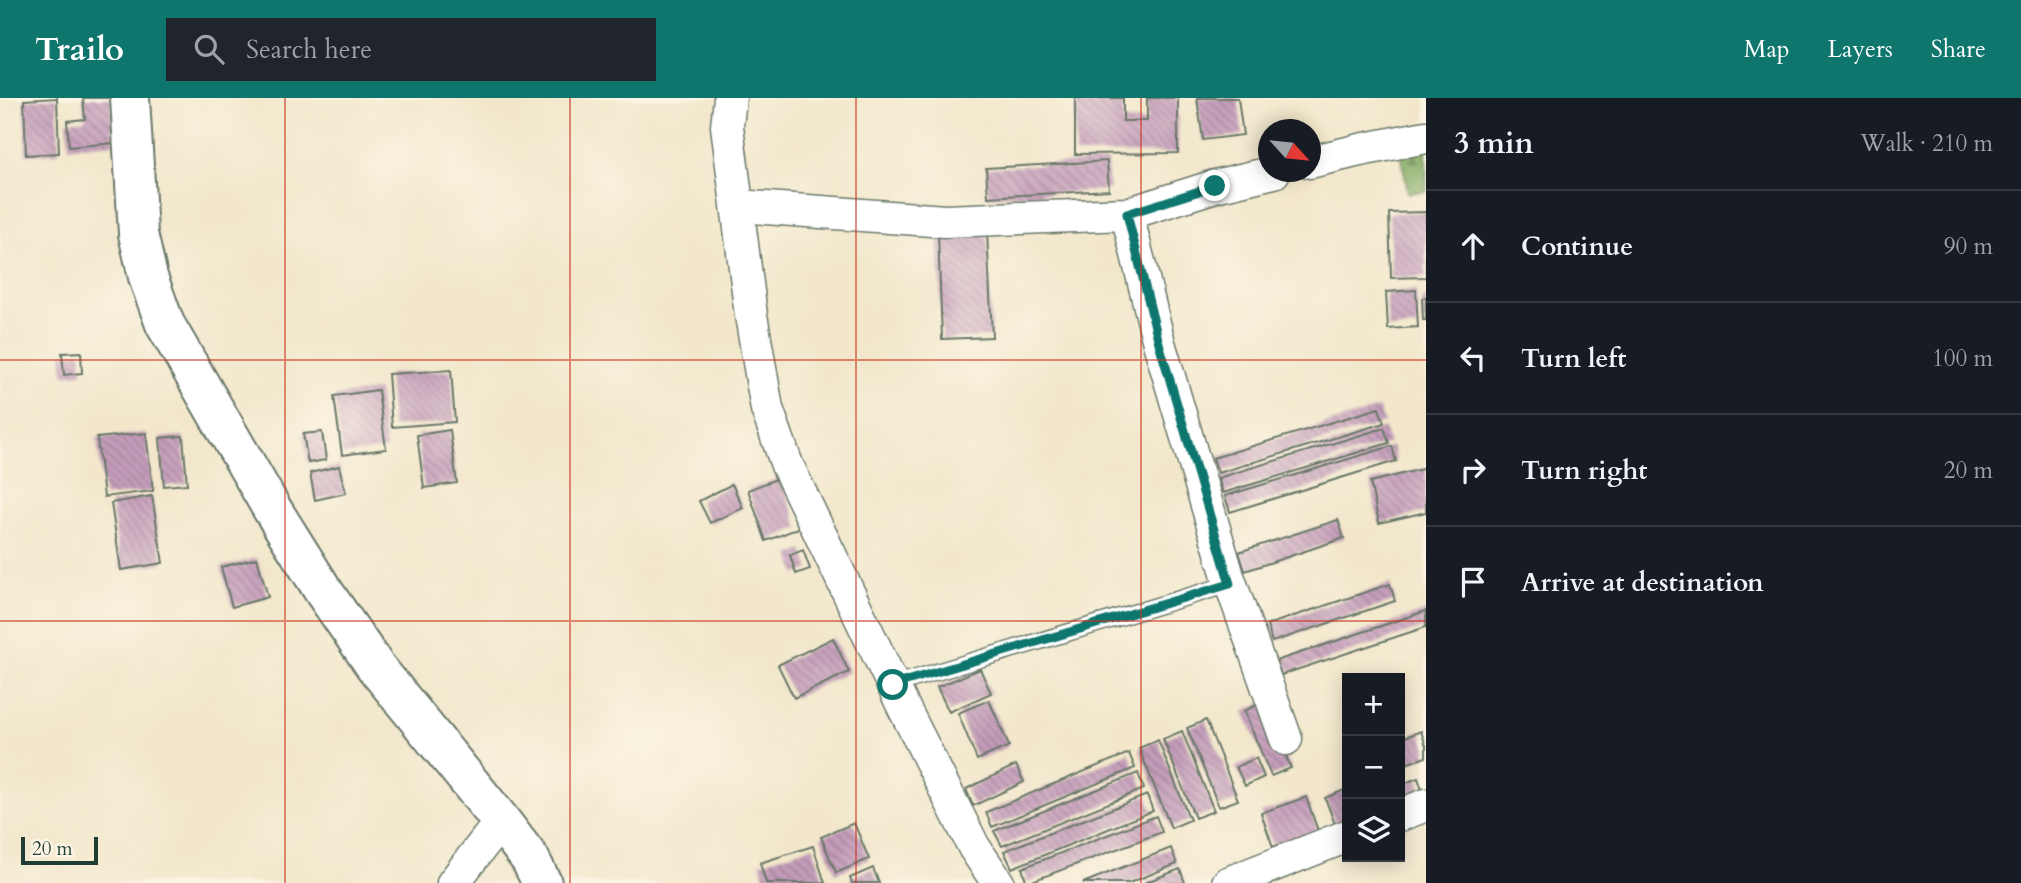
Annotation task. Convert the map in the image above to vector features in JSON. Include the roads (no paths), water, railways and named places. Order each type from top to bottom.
[{"type":"street","points":[[130,98],[138,234],[148,276],[165,324],[272,509],[331,603],[375,666],[530,859],[542,883]]},
{"type":"street","points":[[730,98],[727,125],[751,315],[767,409],[787,465],[893,685],[974,847],[998,883]]},
{"type":"street","points":[[1321,160],[1426,137]]},
{"type":"street","points":[[738,205],[945,221],[1127,214],[1215,186],[1258,176]]},
{"type":"street","points":[[1127,214],[1159,343],[1230,584],[1286,739]]},
{"type":"street","points":[[1405,813],[1426,805]]},
{"type":"street","points":[[453,883],[501,821]]},
{"type":"street","points":[[1227,883],[1342,838]]},
{"type":"lane","points":[[893,685],[1230,584]]}]
